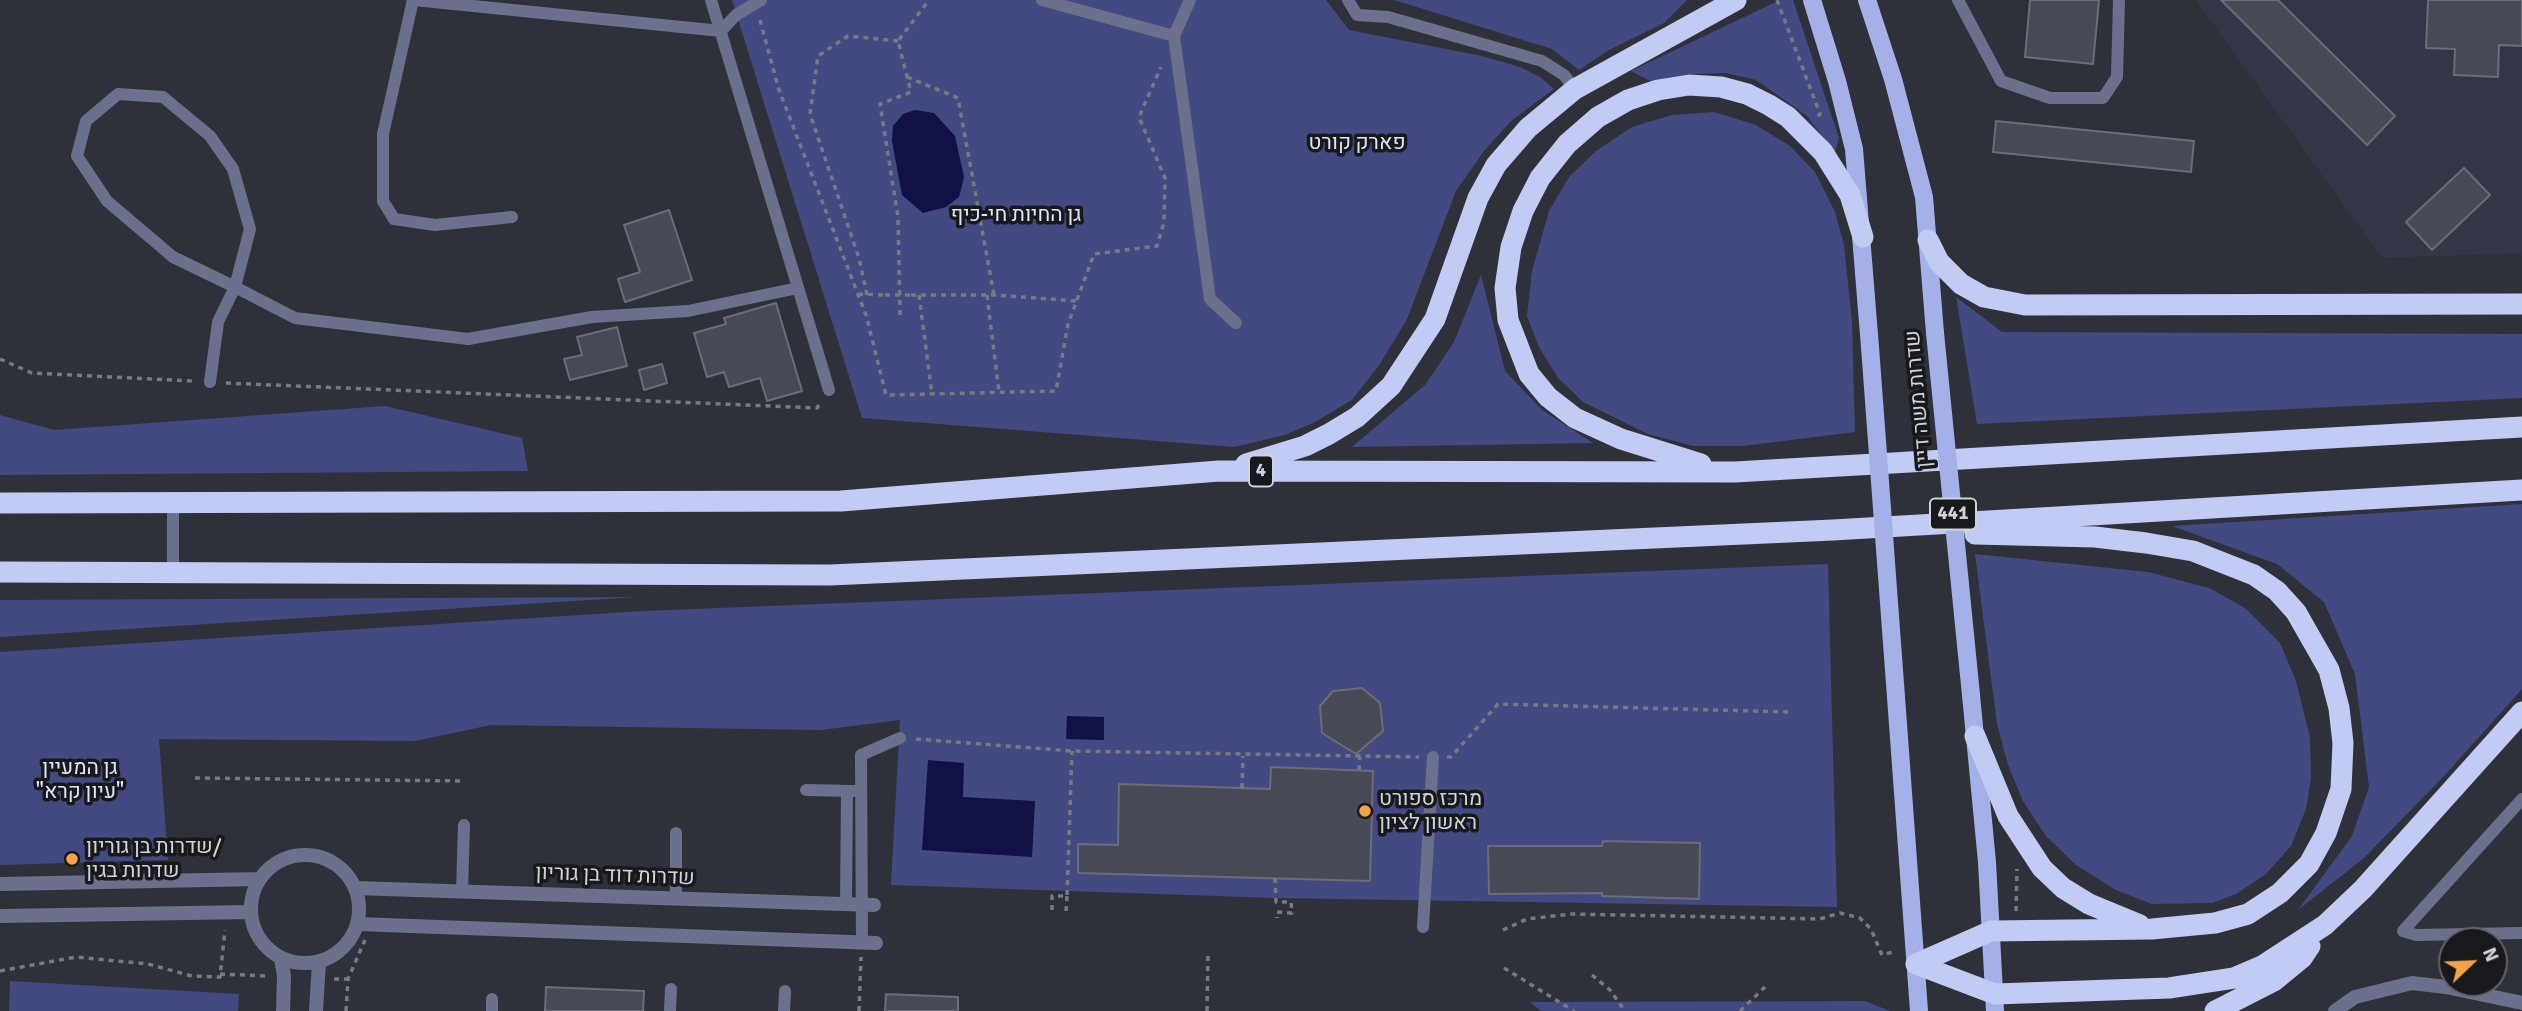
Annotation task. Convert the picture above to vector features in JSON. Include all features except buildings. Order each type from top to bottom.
[{"type":"highway","points":[[1674,36],[1709,0]]},
{"type":"highway","points":[[1219,471],[1305,446],[1357,417],[1391,386],[1435,319],[1478,198],[1496,164],[1528,128],[1575,89],[1737,0]]},
{"type":"highway","points":[[1735,472],[1684,460],[1621,439],[1576,418],[1548,397],[1530,374],[1508,320],[1505,288],[1511,247],[1523,211],[1540,177],[1567,144],[1598,117],[1628,100],[1668,88],[1721,87],[1747,94],[1769,105],[1806,134],[1840,175],[1857,213],[1863,237]]},
{"type":"highway","points":[[1928,240],[1939,262],[1961,285],[1984,297],[2025,305],[2522,304]]},
{"type":"highway","name":"4","points":[[0,503],[841,501],[1219,471],[1735,472],[2522,427]]},
{"type":"highway","points":[[0,572],[830,575],[1833,530],[2522,490]]},
{"type":"highway","points":[[1833,530],[2095,537],[2193,551],[2254,575],[2277,591],[2296,612],[2329,670],[2339,708],[2343,743],[2341,789],[2326,833],[2309,864],[2280,893],[2248,914],[2215,923],[2152,929],[1991,931],[1916,964]]},
{"type":"highway","points":[[2214,1011],[2274,981],[2302,958],[2325,925],[2408,842],[2522,712]]},
{"type":"highway","points":[[1975,736],[1990,778],[2023,843],[2063,888],[2089,904],[2152,929]]},
{"type":"highway","points":[[1916,964],[1995,1003],[2169,988],[2208,984],[2263,966],[2325,925]]},
{"type":"main road","name":"שדרות משה דיין","points":[[1812,0],[1838,81],[1854,149],[1863,237],[1919,1011]]},
{"type":"main road","name":"שדרות משה דיין","points":[[1867,0],[1917,167],[1928,240],[1975,736],[1995,1003]]},
{"type":"street","points":[[295,856],[314,856],[331,862],[349,878],[355,888],[359,905],[357,923],[351,939],[337,953],[318,962],[300,963],[281,958],[267,948],[256,930],[251,912],[253,895],[260,879],[279,862],[295,856]]},
{"type":"street","points":[[0,884],[260,879]]},
{"type":"street","name":"שדרות דוד בן גוריון","points":[[355,888],[868,905]]},
{"type":"street","points":[[0,916],[251,912]]},
{"type":"street","points":[[357,923],[869,943]]},
{"type":"street","points":[[281,958],[284,976],[283,1011]]},
{"type":"street","points":[[316,1011],[318,962]]},
{"type":"street","points":[[2336,1011],[2355,997],[2412,983],[2446,986],[2522,1003]]},
{"type":"lane","points":[[512,217],[435,225],[394,219],[383,201],[383,134],[413,0],[721,31]]},
{"type":"lane","points":[[711,0],[829,390]]},
{"type":"lane","points":[[1042,0],[1174,36]]},
{"type":"lane","points":[[1190,0],[1174,36],[1210,299],[1236,323]]},
{"type":"lane","points":[[1348,0],[1357,15],[1388,17],[1542,61],[1564,75],[1575,89]]},
{"type":"lane","points":[[1958,0],[2001,81],[2050,98],[2103,98],[2118,77],[2119,0]]},
{"type":"lane","points":[[721,31],[736,15],[759,2]]},
{"type":"lane","points":[[210,382],[218,322],[235,286],[250,229],[233,169],[210,136],[163,97],[118,94],[86,121],[77,156],[107,201],[173,257],[235,286],[295,318],[468,339],[592,317],[688,311],[798,288]]},
{"type":"lane","points":[[173,503],[173,573]]},
{"type":"lane","points":[[869,943],[861,755],[900,738]]},
{"type":"lane","points":[[1423,927],[1433,757]]},
{"type":"lane","points":[[806,790],[862,792]]},
{"type":"lane","points":[[846,904],[847,791]]},
{"type":"lane","points":[[2522,799],[2403,931],[2416,935],[2522,933]]},
{"type":"lane","points":[[461,892],[464,825]]},
{"type":"lane","points":[[676,833],[677,899]]},
{"type":"lane","points":[[670,1011],[671,989]]},
{"type":"lane","points":[[784,1011],[785,990]]},
{"type":"path","points":[[898,41],[929,0]]},
{"type":"path","points":[[1777,0],[1820,114],[1806,134]]},
{"type":"path","points":[[759,2],[779,90],[858,294],[886,395],[1056,391],[1068,324],[1094,254],[1157,246],[1164,222],[1165,178],[1139,117],[1174,36]]},
{"type":"path","points":[[867,295],[859,258],[810,114],[818,56],[848,36],[898,41]]},
{"type":"path","points":[[898,41],[911,92],[880,104],[898,217],[900,316]]},
{"type":"path","points":[[907,77],[958,98],[993,295]]},
{"type":"path","points":[[858,294],[993,295],[1077,301]]},
{"type":"path","points":[[919,295],[932,394]]},
{"type":"path","points":[[987,295],[999,392]]},
{"type":"path","points":[[0,359],[32,373],[817,408],[829,390]]},
{"type":"path","points":[[900,738],[1072,751],[1243,756],[1451,757],[1497,704],[1789,712]]},
{"type":"path","points":[[1066,911],[1072,751]]},
{"type":"path","points":[[1242,788],[1243,756]]},
{"type":"path","points":[[1359,770],[1360,757]]},
{"type":"path","points":[[195,778],[465,781]]},
{"type":"path","points":[[2016,930],[2017,870],[2023,843]]},
{"type":"path","points":[[1275,878],[1277,918]]},
{"type":"path","points":[[1052,910],[1052,896],[1067,896]]},
{"type":"path","points":[[1276,902],[1291,902],[1292,912],[1277,912]]},
{"type":"path","points":[[0,971],[76,957],[148,964],[192,976],[220,978],[226,912]]},
{"type":"path","points":[[1503,930],[1527,919],[1571,914],[1819,919],[1840,913],[1860,918],[1871,929],[1882,954],[1896,953],[1896,942]]},
{"type":"path","points":[[346,1011],[348,979],[363,942],[378,923]]},
{"type":"path","points":[[859,1011],[869,943]]},
{"type":"path","points":[[1207,1011],[1208,956]]},
{"type":"path","points":[[1504,968],[1574,1011]]},
{"type":"path","points":[[1592,975],[1610,990],[1625,1011]]},
{"type":"path","points":[[1740,1011],[1765,987]]},
{"type":"shaded area","points":[[2196,0],[2522,0],[2522,253],[2382,258]]},
{"type":"shaded area","points":[[915,110],[934,113],[955,136],[964,177],[959,197],[946,207],[923,213],[902,195],[892,141],[893,126],[903,114]]},
{"type":"shaded area","points":[[1067,716],[1104,717],[1104,740],[1066,739]]},
{"type":"shaded area","points":[[928,760],[964,763],[963,797],[1035,801],[1032,857],[922,850]]},
{"type":"green space","name":"גן החיות חי-כיף","points":[[732,0],[1326,0],[1349,30],[1482,56],[1520,67],[1540,77],[1554,89],[1511,121],[1484,151],[1456,191],[1407,319],[1380,364],[1352,400],[1315,422],[1285,435],[1234,447],[862,418]]},
{"type":"green space","points":[[1394,0],[1687,0],[1664,23],[1609,50],[1579,70],[1552,49]]},
{"type":"green space","points":[[1780,0],[1793,0],[1839,138],[1835,152],[1807,116],[1756,80],[1726,73],[1690,74],[1650,81],[1631,71]]},
{"type":"green space","points":[[1714,112],[1756,125],[1790,146],[1815,172],[1835,212],[1844,245],[1852,322],[1855,432],[1743,446],[1693,446],[1648,434],[1583,402],[1558,378],[1539,347],[1527,316],[1532,271],[1549,211],[1569,177],[1596,151],[1632,127],[1672,115]]},
{"type":"green space","points":[[1481,275],[1505,371],[1542,410],[1593,443],[1352,447],[1425,385],[1454,342]]},
{"type":"green space","points":[[1956,297],[2002,332],[2522,334],[2522,398],[1977,424]]},
{"type":"green space","points":[[385,406],[522,438],[528,471],[0,475],[0,415],[54,430]]},
{"type":"green space","points":[[2522,504],[2522,689],[2445,775],[2364,858],[2298,910],[2352,836],[2369,787],[2355,674],[2324,602],[2277,564],[2172,526]]},
{"type":"green space","points":[[1975,554],[2148,572],[2209,588],[2245,608],[2280,643],[2296,681],[2310,738],[2311,779],[2306,809],[2291,846],[2266,874],[2236,894],[2212,903],[2152,904],[2116,890],[2076,865],[2046,836],[2023,801],[2008,765],[1997,724]]},
{"type":"green space","name":"מרכז ספורט ראשון לציון","points":[[1828,564],[1837,907],[1276,898],[891,885],[900,720],[821,730],[491,725],[415,741],[159,739],[168,860],[0,865],[0,652],[643,611]]},
{"type":"green space","points":[[637,597],[0,637],[0,600]]},
{"type":"green space","points":[[10,981],[239,994],[238,1011],[9,1011]]},
{"type":"green space","points":[[1865,1001],[1890,1011],[1541,1011],[1530,1002]]},
{"type":"place","name":"מרכז ספורט ראשון לציון","points":[[1365,811]]},
{"type":"place","name":"שדרות בן גוריון/ שדרות בגין","points":[[72,859]]},
{"type":"park label","name":"פארק קורט","points":[[1357,143]]},
{"type":"park label","name":"גן המעיין \"עיון קרא\"","points":[[80,780]]}]
